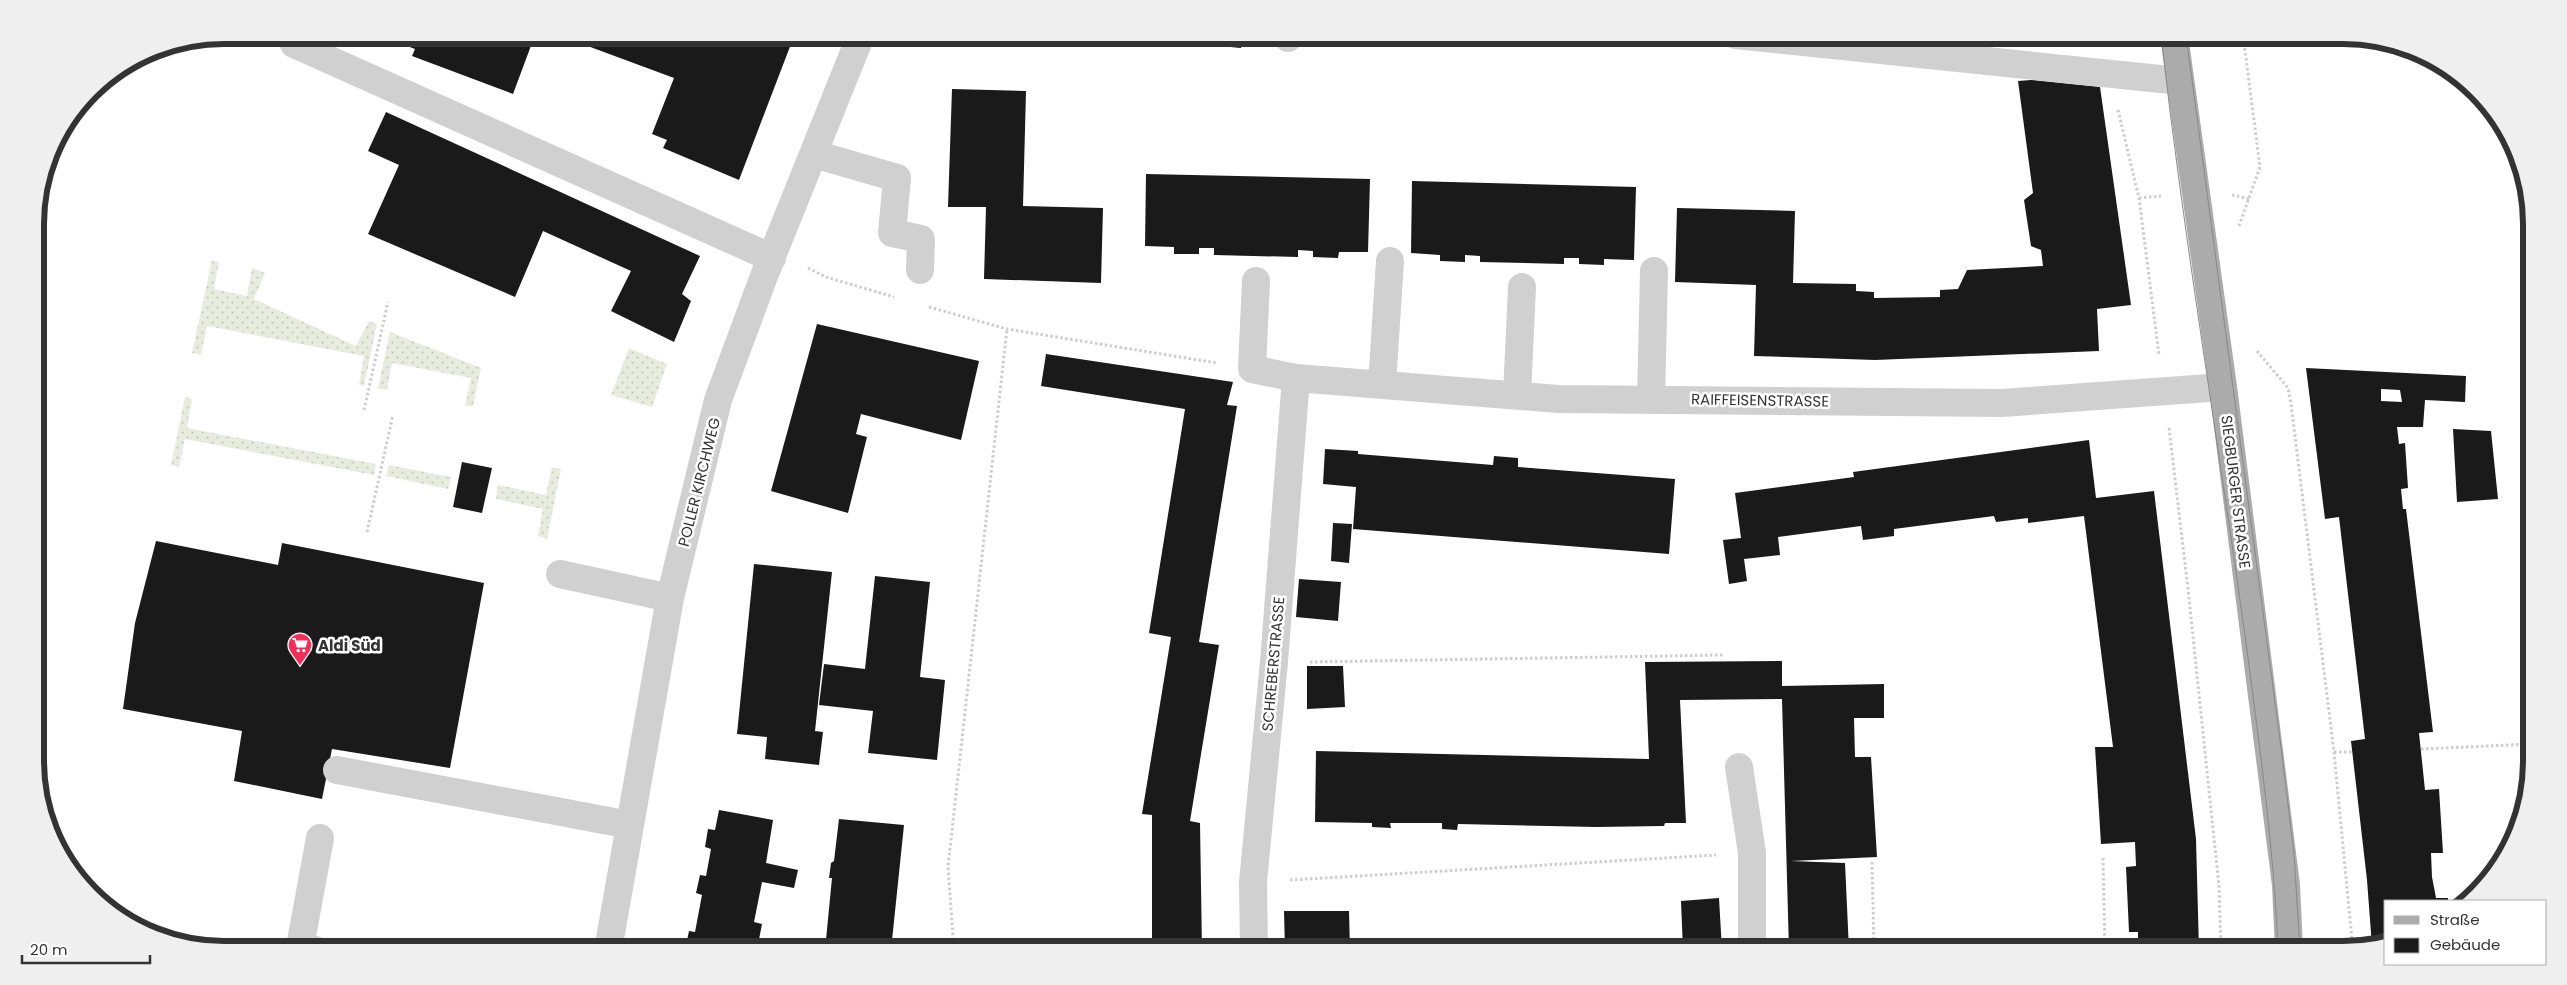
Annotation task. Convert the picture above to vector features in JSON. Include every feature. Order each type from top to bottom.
[{"type":"main road","name":"SIEGBURGER STRASSE","points":[[2175,44],[2223,387],[2286,885],[2289,941]]},
{"type":"street","points":[[294,44],[773,255]]},
{"type":"street","name":"POLLER KIRCHWEG","points":[[610,941],[670,598],[718,400],[773,255],[857,44]]},
{"type":"street","points":[[1824,44],[2180,81]]},
{"type":"street","points":[[814,154],[897,178],[892,233],[922,239],[920,270]]},
{"type":"street","points":[[1382,385],[1390,261]]},
{"type":"street","points":[[1651,400],[1654,271]]},
{"type":"street","points":[[1252,369],[1256,280]]},
{"type":"street","points":[[1517,395],[1522,287]]},
{"type":"street","name":"RAIFFEISENSTRASSE","points":[[1252,369],[1296,378],[1382,385],[1559,398],[1651,400],[2002,403],[2223,387]]},
{"type":"street","name":"SCHREBERSTRASSE","points":[[1254,941],[1253,882],[1274,662],[1296,378]]},
{"type":"street","points":[[560,574],[670,598]]},
{"type":"street","points":[[1739,767],[1752,853],[1752,941]]},
{"type":"street","points":[[337,770],[630,825]]},
{"type":"street","points":[[301,941],[320,838]]},
{"type":"path","points":[[2238,232],[2260,166],[2244,44]]},
{"type":"path","points":[[2112,73],[2114,93],[2139,198],[2164,391],[2188,589],[2219,886],[2221,941]]},
{"type":"path","points":[[2139,198],[2166,196]]},
{"type":"path","points":[[773,255],[826,277],[898,298]]},
{"type":"path","points":[[364,410],[388,302]]},
{"type":"path","points":[[926,306],[1007,329],[1252,369]]},
{"type":"path","points":[[953,941],[948,867],[1007,329]]},
{"type":"path","points":[[2253,345],[2288,388],[2291,404],[2334,752],[2352,941]]},
{"type":"path","points":[[367,532],[393,415]]},
{"type":"path","points":[[1274,662],[1724,655]]},
{"type":"path","points":[[2421,749],[2523,744]]},
{"type":"path","points":[[2334,752],[2352,752]]},
{"type":"path","points":[[1253,882],[1752,853]]},
{"type":"path","points":[[2103,858],[2105,941]]},
{"type":"path","points":[[1872,862],[1874,941]]},
{"type":"shaded area","points":[[212,260],[219,262],[214,289],[247,296],[252,268],[265,273],[254,299],[356,346],[369,321],[377,324],[364,386],[359,385],[364,356],[207,326],[201,355],[192,353]]},
{"type":"shaded area","points":[[390,332],[481,368],[473,406],[465,406],[471,378],[392,363],[387,390],[378,388]]},
{"type":"shaded area","points":[[629,348],[667,364],[652,407],[611,395]]},
{"type":"shaded area","points":[[185,397],[192,399],[187,428],[376,464],[374,475],[185,439],[179,467],[171,465]]},
{"type":"shaded area","points":[[389,465],[451,477],[448,489],[386,476]]},
{"type":"shaded area","points":[[552,467],[561,469],[547,539],[538,536],[543,509],[496,499],[498,485],[546,495]]},
{"type":"building","points":[[402,44],[532,44],[513,94],[412,56],[415,49]]},
{"type":"building","points":[[582,44],[791,44],[739,180],[663,148],[667,140],[652,134],[674,78]]},
{"type":"building","points":[[1199,44],[1242,44],[1241,48]]},
{"type":"building","points":[[2031,80],[2100,87],[2131,305],[2097,309],[2099,351],[1875,360],[1754,356],[1756,285],[1675,282],[1677,208],[1795,211],[1793,283],[1856,284],[1856,291],[1874,292],[1874,298],[1940,297],[1940,290],[1958,289],[1967,270],[2043,266],[2041,250],[2031,246],[2024,200],[2033,193],[2018,81]]},
{"type":"building","points":[[952,89],[1026,91],[1023,206],[1103,208],[1101,283],[984,279],[986,207],[948,207]]},
{"type":"building","points":[[386,112],[700,256],[682,294],[691,301],[674,342],[611,311],[631,271],[543,231],[515,297],[368,234],[399,165],[368,151]]},
{"type":"building","points":[[1146,174],[1370,179],[1368,252],[1339,252],[1338,258],[1313,257],[1313,251],[1298,250],[1298,257],[1214,255],[1214,248],[1199,248],[1199,254],[1174,254],[1174,247],[1145,246]]},
{"type":"building","points":[[1412,181],[1636,187],[1634,260],[1604,259],[1604,265],[1579,264],[1579,258],[1564,258],[1564,264],[1480,262],[1480,256],[1465,255],[1465,262],[1440,261],[1440,255],[1411,253]]},
{"type":"building","points":[[817,324],[979,361],[961,440],[861,414],[856,434],[867,437],[848,513],[771,491]]},
{"type":"building","points":[[1046,354],[1233,382],[1227,405],[1237,406],[1199,642],[1219,645],[1190,821],[1200,823],[1202,941],[1152,941],[1152,815],[1142,814],[1171,637],[1149,633],[1185,409],[1041,386]]},
{"type":"building","points":[[2306,368],[2466,376],[2465,402],[2425,400],[2423,427],[2397,427],[2399,444],[2405,443],[2408,488],[2401,489],[2403,509],[2406,509],[2433,732],[2419,733],[2425,790],[2439,789],[2443,853],[2431,853],[2432,877],[2436,898],[2448,898],[2448,900],[2384,900],[2384,937],[2371,939],[2367,880],[2351,741],[2365,739],[2339,517],[2325,519]],"holes":[[[2381,389],[2400,390],[2402,402],[2381,401]]]},
{"type":"building","points":[[2453,429],[2491,431],[2498,499],[2457,502]]},
{"type":"building","points":[[2089,440],[2096,498],[2154,491],[2196,839],[2199,941],[2138,941],[2138,932],[2129,932],[2126,867],[2136,866],[2135,842],[2101,844],[2095,747],[2113,747],[2084,516],[2028,523],[2028,518],[1996,522],[1994,516],[1894,529],[1894,536],[1863,540],[1861,526],[1778,537],[1780,555],[1744,559],[1747,581],[1729,584],[1723,540],[1741,538],[1735,493],[1854,477],[1853,472]]},
{"type":"building","points":[[1325,449],[1358,451],[1358,454],[1493,465],[1494,456],[1518,458],[1518,467],[1675,479],[1669,554],[1353,529],[1356,487],[1323,484]]},
{"type":"building","points":[[462,462],[492,468],[482,513],[453,507]]},
{"type":"building","points":[[1333,523],[1352,524],[1349,563],[1331,561]]},
{"type":"building","name":"Aldi Süd","points":[[156,541],[278,565],[282,543],[484,583],[450,768],[332,749],[322,799],[234,781],[242,731],[123,709],[135,623]]},
{"type":"building","points":[[754,564],[832,572],[815,731],[823,732],[819,765],[765,759],[767,737],[737,734]]},
{"type":"building","points":[[875,576],[930,582],[920,677],[945,680],[937,760],[868,753],[873,711],[819,705],[824,664],[865,669]]},
{"type":"building","points":[[1299,579],[1341,582],[1338,621],[1296,617]]},
{"type":"building","points":[[1782,661],[1782,686],[1884,684],[1884,718],[1854,718],[1855,757],[1871,757],[1877,857],[1791,861],[1845,863],[1849,941],[1789,941],[1782,699],[1680,700],[1686,823],[1665,823],[1664,826],[1596,827],[1458,824],[1457,830],[1442,829],[1442,823],[1390,823],[1391,828],[1372,827],[1372,823],[1315,822],[1316,751],[1649,759],[1645,662]]},
{"type":"building","points":[[1307,666],[1343,666],[1345,707],[1307,709]]},
{"type":"building","points":[[719,810],[773,820],[766,863],[798,870],[794,888],[762,882],[754,922],[762,924],[759,941],[687,941],[689,931],[695,932],[702,895],[696,893],[700,875],[706,876],[711,849],[705,847],[708,829],[715,830]]},
{"type":"building","points":[[839,819],[904,825],[892,941],[826,941],[832,878],[829,878],[831,863],[834,861]]},
{"type":"building","points":[[1719,898],[1721,941],[1683,941],[1681,901]]},
{"type":"building","points":[[1284,911],[1349,911],[1350,941],[1285,941]]},
{"type":"tram line","points":[[2162,44],[2180,189],[2257,725],[2270,837],[2278,941]]},
{"type":"tram line","points":[[2187,44],[2282,755],[2294,854],[2299,941]]},
{"type":"place","name":"Aldi Süd","points":[[300,666]]}]
